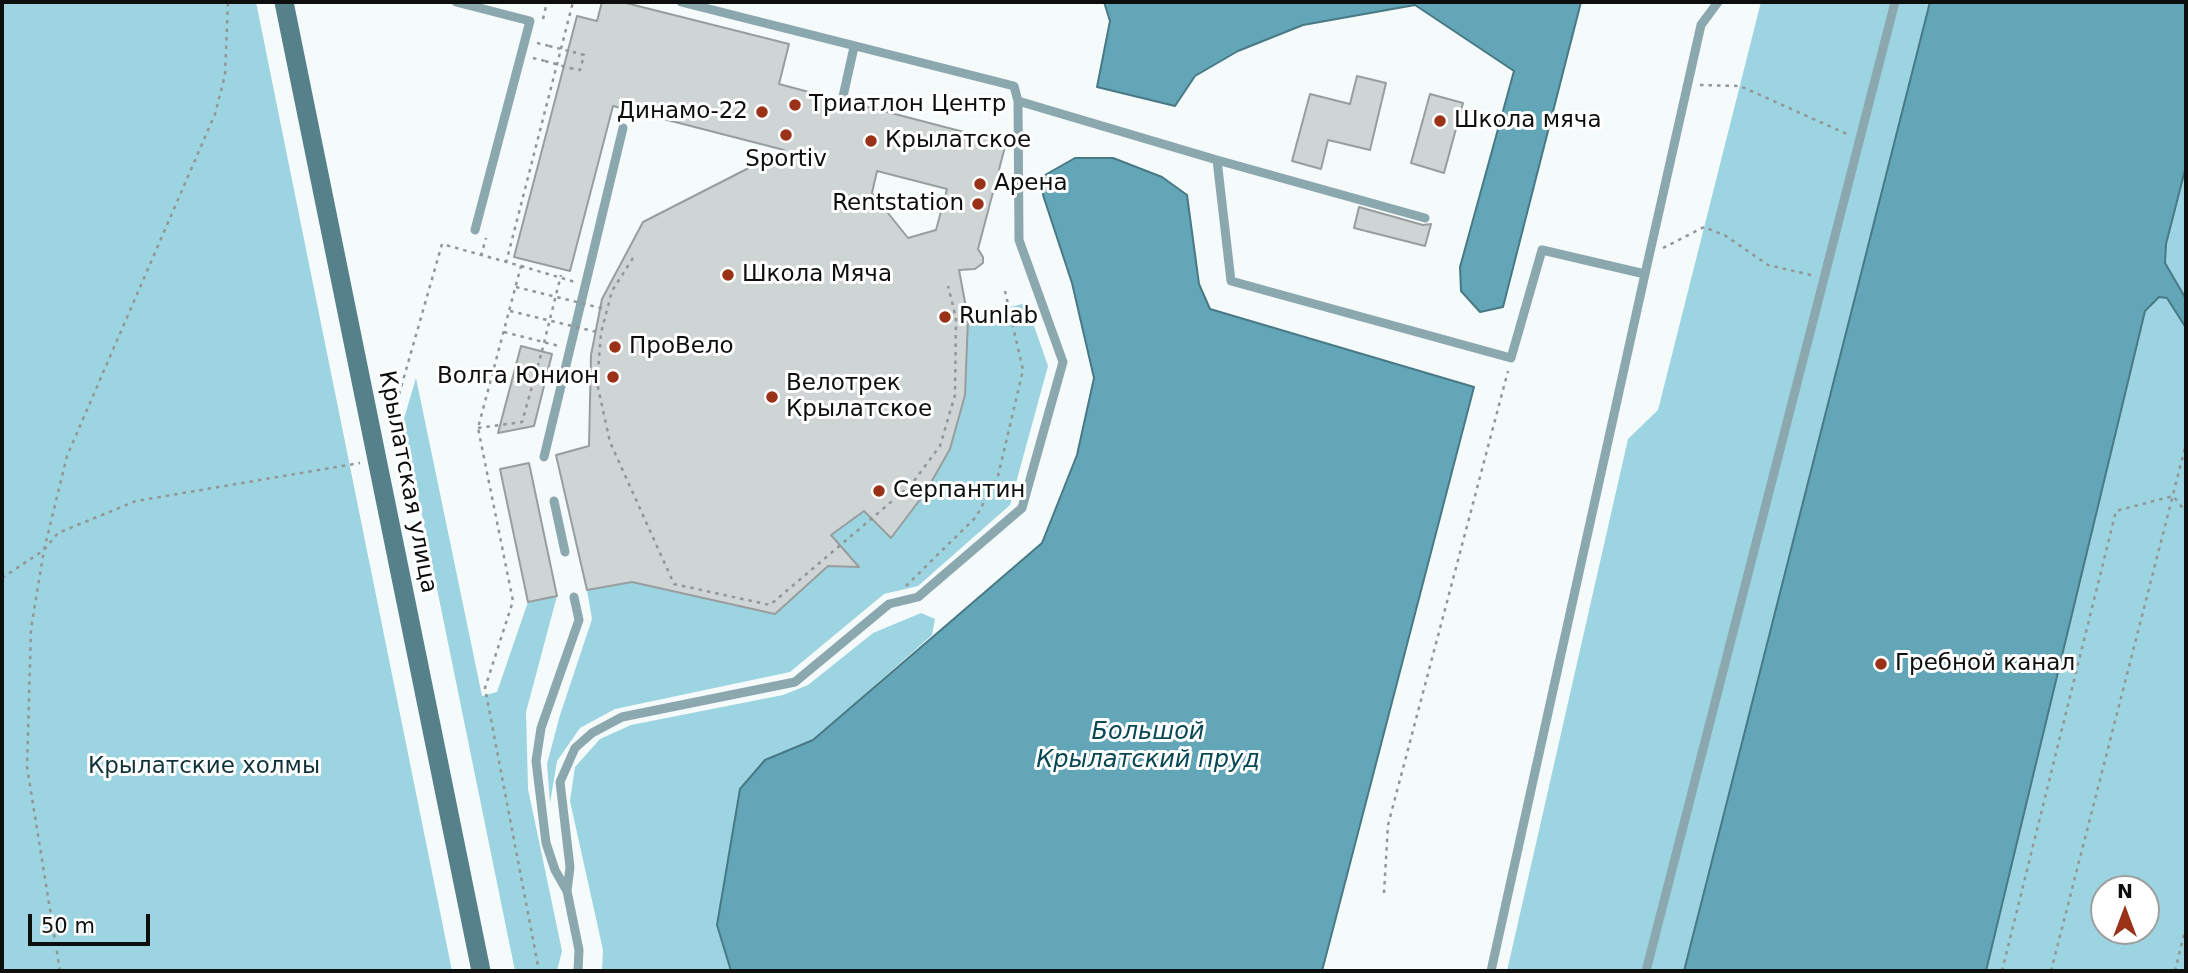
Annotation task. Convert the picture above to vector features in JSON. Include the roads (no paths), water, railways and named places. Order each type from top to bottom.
[{"type":"main road","name":"Крылатская улица","points":[[284,2],[481,971]]},
{"type":"lane","points":[[456,2],[530,21],[475,230]]},
{"type":"lane","points":[[567,891],[570,867],[560,782],[576,748],[592,733],[622,717],[795,682],[889,604],[918,597],[1022,508],[1063,362],[1019,240],[1018,101],[1014,86],[681,2]]},
{"type":"lane","points":[[1491,971],[1701,25],[1718,2]]},
{"type":"lane","points":[[1646,971],[1895,2]]},
{"type":"lane","points":[[842,100],[854,47]]},
{"type":"lane","points":[[1018,101],[1425,218]]},
{"type":"lane","points":[[544,457],[568,348],[623,128]]},
{"type":"lane","points":[[1217,160],[1231,281],[1511,358],[1542,250],[1645,274]]},
{"type":"lane","points":[[554,501],[565,552]]},
{"type":"lane","points":[[574,597],[579,620],[541,728],[536,761],[546,843],[555,870],[567,891],[579,950],[578,971]]},
{"type":"water","points":[[1104,2],[1581,2],[1503,307],[1480,312],[1461,291],[1460,267],[1514,71],[1415,5],[1303,25],[1238,51],[1195,76],[1175,106],[1097,87],[1110,21]]},
{"type":"water","name":"Гребной канал","points":[[1930,2],[2186,2],[2186,166],[2166,244],[2165,263],[2186,299],[2186,328],[2167,298],[2159,297],[2145,311],[1986,971],[1684,971]]},
{"type":"water","name":"Большой Крылатский пруд","points":[[1075,158],[1113,158],[1162,177],[1187,195],[1199,284],[1210,309],[1474,387],[1322,971],[731,971],[717,925],[740,789],[765,760],[813,740],[1042,543],[1077,455],[1094,378],[1072,283],[1043,195],[1045,175]]},
{"type":"place","name":"Триатлон Центр","points":[[795,105]]},
{"type":"place","name":"Динамо-22","points":[[762,112]]},
{"type":"place","name":"Школа мяча","points":[[1440,121]]},
{"type":"place","name":"Sportiv","points":[[786,135]]},
{"type":"place","name":"Крылатское","points":[[871,141]]},
{"type":"place","name":"Арена","points":[[980,184]]},
{"type":"place","name":"Rentstation","points":[[978,204]]},
{"type":"place","name":"Школа Мяча","points":[[728,275]]},
{"type":"place","name":"Runlab","points":[[945,317]]},
{"type":"place","name":"ПроВело","points":[[615,347]]},
{"type":"place","name":"Волга Юнион","points":[[613,377]]},
{"type":"place","name":"Велотрек Крылатское","points":[[772,397]]},
{"type":"place","name":"Серпантин","points":[[879,491]]},
{"type":"place","name":"Гребной канал","points":[[1881,664]]},
{"type":"park label","name":"Крылатские холмы","points":[[204,767]]}]
